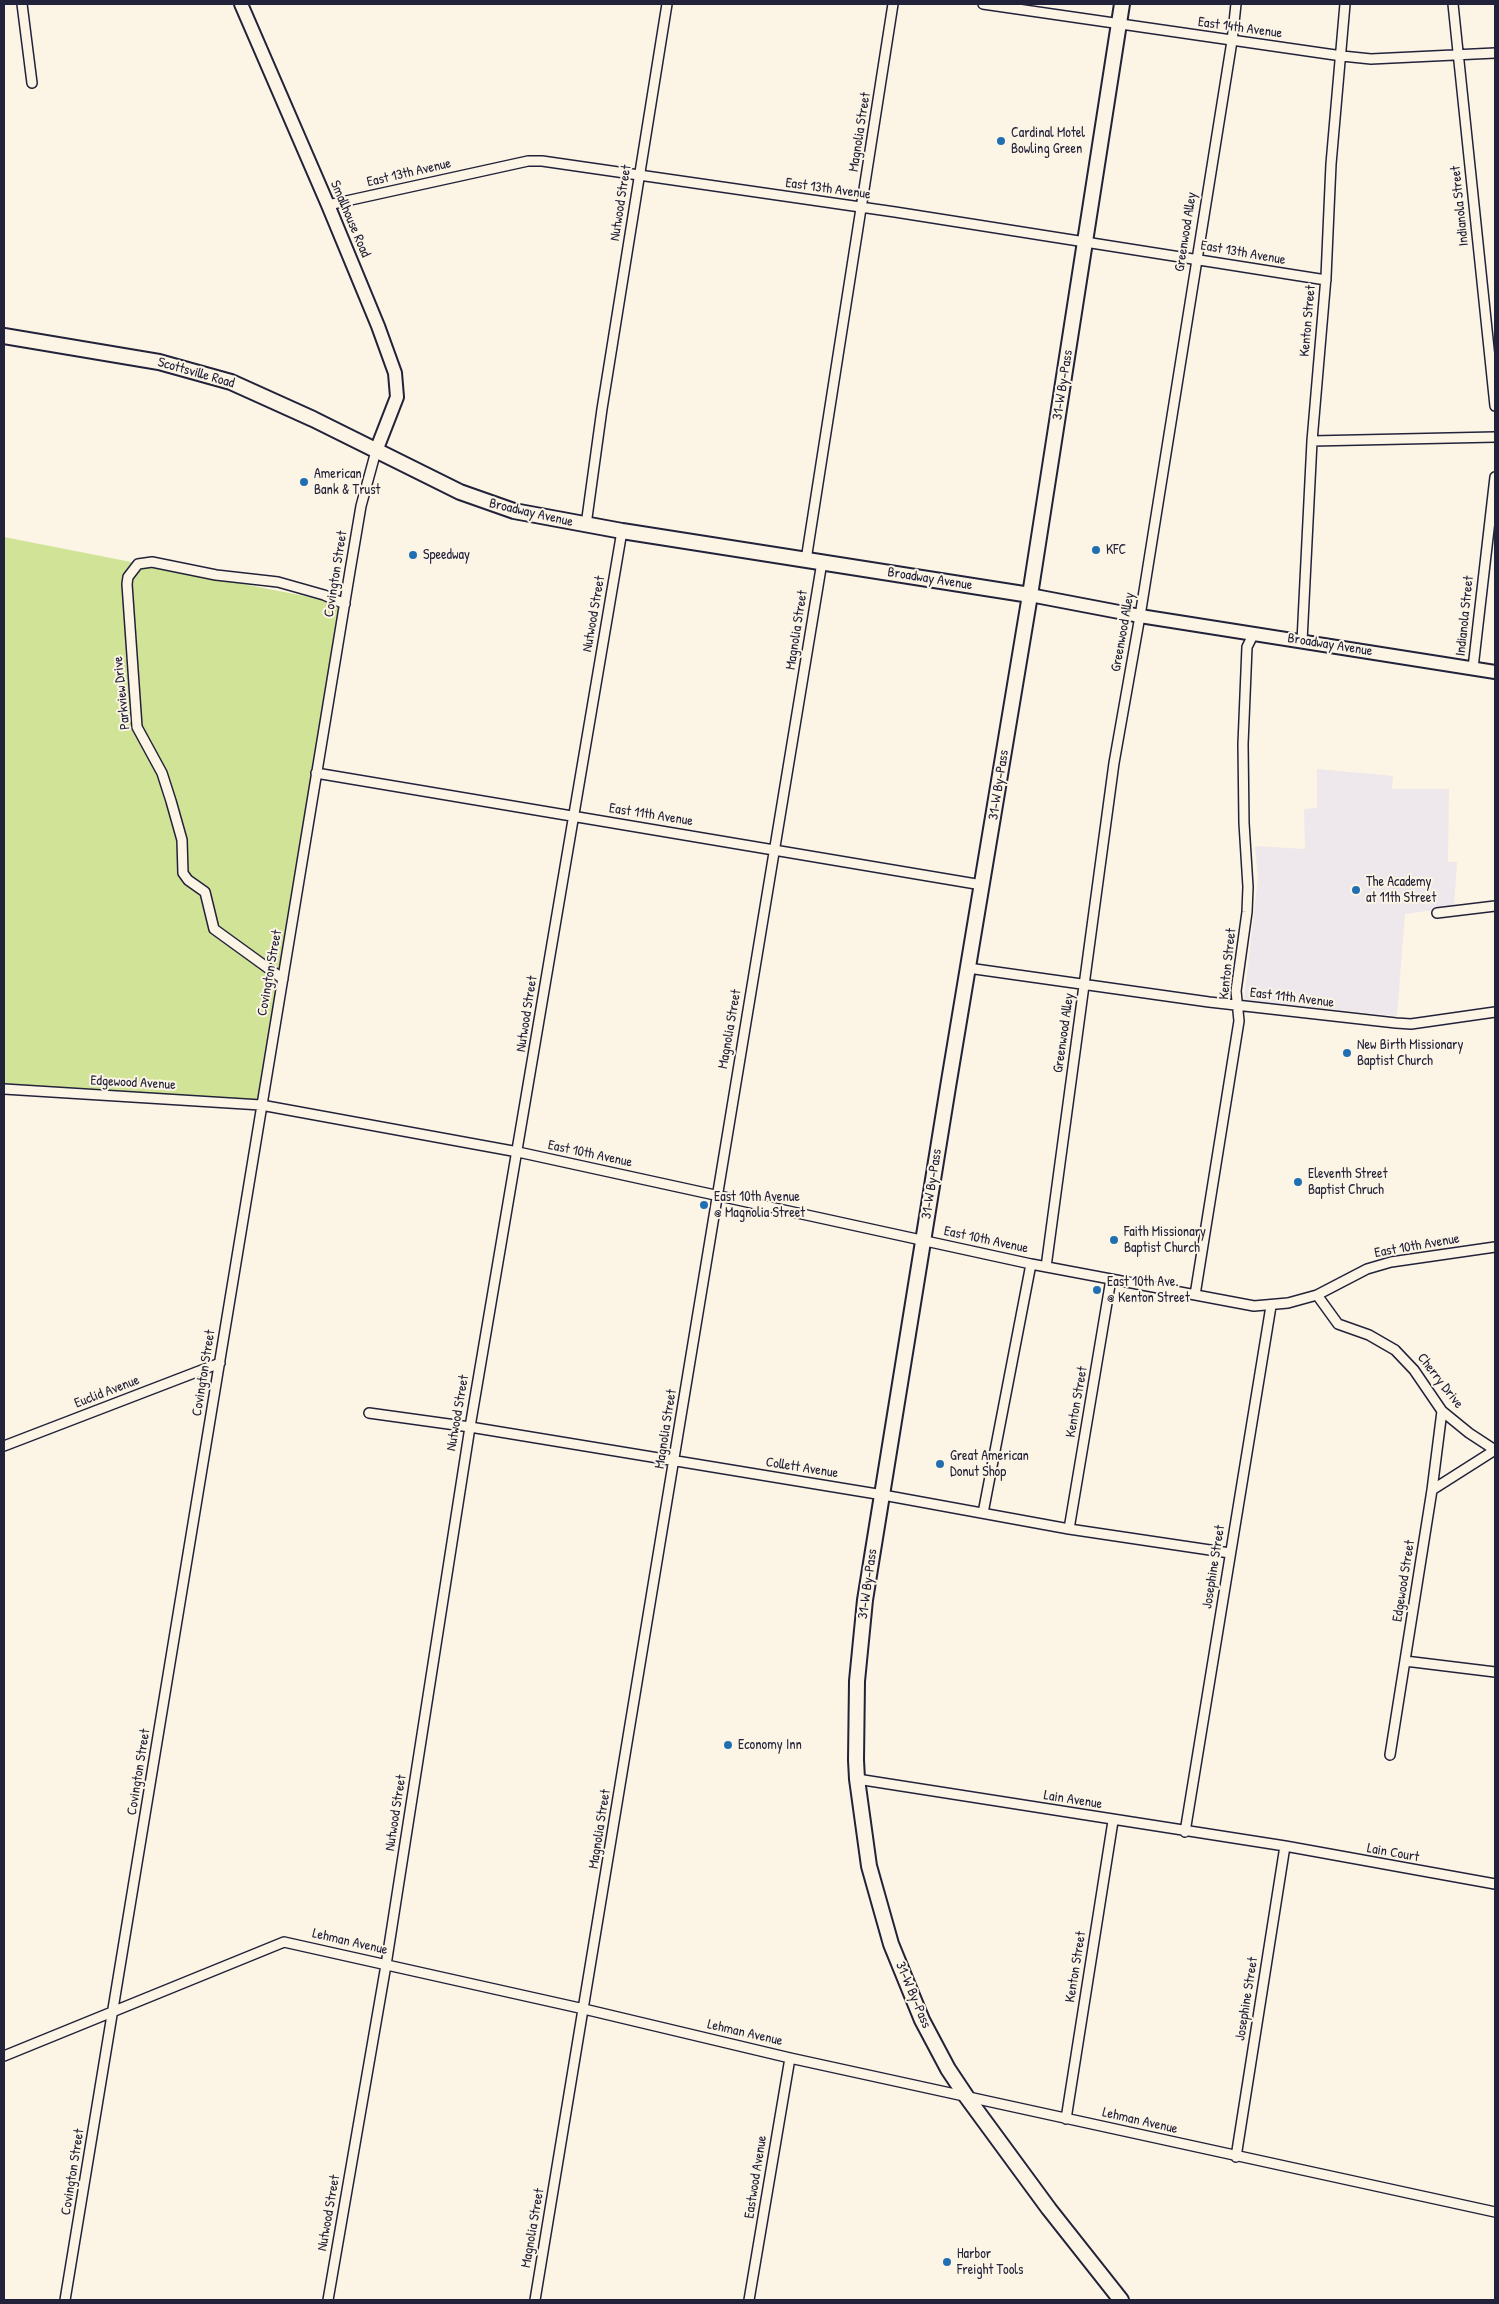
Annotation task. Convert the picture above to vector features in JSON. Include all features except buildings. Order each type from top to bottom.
[{"type":"main road","name":"31-W By-Pass","points":[[1121,2300],[1049,2209],[966,2096],[948,2068],[922,2020],[891,1944],[869,1866],[857,1779],[857,1681],[865,1600],[922,1241],[1030,595],[1122,4]]},
{"type":"main road","name":"Scottsville Road","points":[[4,336],[159,362],[231,382],[264,395],[376,451]]},
{"type":"main road","name":"Broadway Avenue","points":[[376,451],[432,480],[480,500],[522,513],[622,531],[1030,595]]},
{"type":"street","points":[[22,4],[32,83]]},
{"type":"street","name":"Smallhouse Road","points":[[241,4],[328,205],[395,372],[397,397],[376,451]]},
{"type":"street","name":"Nutwood Street","points":[[586,525],[667,4]]},
{"type":"street","name":"Magnolia Street","points":[[806,560],[863,208],[893,4]]},
{"type":"street","name":"East 14th Avenue","points":[[983,4],[1232,41],[1371,59],[1495,53]]},
{"type":"street","name":"Greenwood Alley","points":[[1046,1267],[1117,744],[1140,616],[1232,41],[1236,4]]},
{"type":"street","name":"Kenton Street","points":[[1302,641],[1312,441],[1326,280],[1331,164],[1342,56],[1345,4]]},
{"type":"street","name":"Indianola Street","points":[[1453,4],[1495,406]]},
{"type":"street","name":"East 13th Avenue","points":[[328,205],[528,161],[581,165],[1326,280]]},
{"type":"street","points":[[1312,441],[1495,437]]},
{"type":"street","name":"Covington Street","points":[[65,2300],[316,773],[361,506],[376,451]]},
{"type":"street","name":"Indianola Street","points":[[1473,668],[1495,478]]},
{"type":"street","name":"Nutwood Street","points":[[328,2300],[386,1965],[470,1427],[622,531]]},
{"type":"street","name":"Parkview Drive","points":[[283,979],[214,929],[205,892],[188,880],[183,873],[182,840],[169,794],[162,773],[137,727],[128,577],[138,564],[152,562],[216,575],[278,582],[324,595],[345,604]]},
{"type":"street","name":"Magnolia Street","points":[[535,2300],[822,562]]},
{"type":"street","name":"Broadway Avenue","points":[[1030,595],[1140,616],[1495,672]]},
{"type":"street","name":"Kenton Street","points":[[1195,1295],[1239,1021],[1236,991],[1247,912],[1244,744],[1247,647],[1254,633]]},
{"type":"street","name":"East 11th Avenue","points":[[316,773],[982,884]]},
{"type":"street","points":[[1437,913],[1495,906]]},
{"type":"street","name":"East 11th Avenue","points":[[968,968],[1237,1005],[1411,1024],[1495,1012]]},
{"type":"street","name":"Edgewood Avenue","points":[[4,1089],[261,1105]]},
{"type":"street","name":"East 10th Avenue","points":[[261,1105],[518,1152],[922,1241],[1235,1304],[1271,1306],[1317,1295],[1367,1269],[1391,1262],[1495,1247]]},
{"type":"street","points":[[983,1512],[1031,1264]]},
{"type":"street","name":"Kenton Street","points":[[1069,1528],[1111,1279]]},
{"type":"street","name":"Cherry Drive","points":[[1317,1295],[1338,1324],[1369,1335],[1395,1350],[1414,1370],[1442,1411],[1469,1433],[1495,1450]]},
{"type":"street","name":"Josephine Street","points":[[1185,1832],[1271,1306]]},
{"type":"street","name":"Euclid Avenue","points":[[4,1446],[220,1363]]},
{"type":"street","name":"Edgewood Street","points":[[1390,1756],[1432,1490],[1442,1411]]},
{"type":"street","name":"Collett Avenue","points":[[369,1413],[470,1427],[883,1495],[1069,1528],[1230,1553]]},
{"type":"street","points":[[1432,1490],[1495,1450]]},
{"type":"street","points":[[1405,1660],[1495,1672]]},
{"type":"street","name":"Lain Avenue","points":[[857,1779],[1113,1821],[1285,1846]]},
{"type":"street","name":"Kenton Street","points":[[1066,2118],[1113,1821]]},
{"type":"street","name":"Josephine Street","points":[[1236,2157],[1285,1846]]},
{"type":"street","name":"Lain Court","points":[[1285,1846],[1495,1884]]},
{"type":"street","name":"Lehman Avenue","points":[[4,2056],[284,1942],[584,2009],[790,2058],[1236,2157],[1495,2212]]},
{"type":"street","name":"Eastwood Avenue","points":[[749,2300],[790,2058]]},
{"type":"shaded area","name":"The Academy at 11th Street","points":[[1317,769],[1393,776],[1392,789],[1449,789],[1448,862],[1457,862],[1454,907],[1405,914],[1397,1016],[1244,1000],[1258,878],[1255,846],[1305,849],[1304,809],[1317,808]]},
{"type":"green space","points":[[4,537],[345,604],[261,1105],[4,1087]]},
{"type":"place","name":"Cardinal Motel Bowling Green","points":[[1001,141]]},
{"type":"place","name":"American Bank & Trust","points":[[304,482]]},
{"type":"place","name":"KFC","points":[[1096,550]]},
{"type":"place","name":"Speedway","points":[[413,555]]},
{"type":"place","name":"The Academy at 11th Street","points":[[1356,890]]},
{"type":"place","name":"New Birth Missionary Baptist Church","points":[[1347,1053]]},
{"type":"place","name":"Eleventh Street Baptist Chruch","points":[[1298,1182]]},
{"type":"place","name":"East 10th Avenue @ Magnolia Street","points":[[704,1205]]},
{"type":"place","name":"Faith Missionary Baptist Church","points":[[1114,1240]]},
{"type":"place","name":"East 10th Ave. @ Kenton Street","points":[[1097,1290]]},
{"type":"place","name":"Great American Donut Shop","points":[[940,1464]]},
{"type":"place","name":"Economy Inn","points":[[728,1745]]},
{"type":"place","name":"Harbor Freight Tools","points":[[947,2262]]}]
